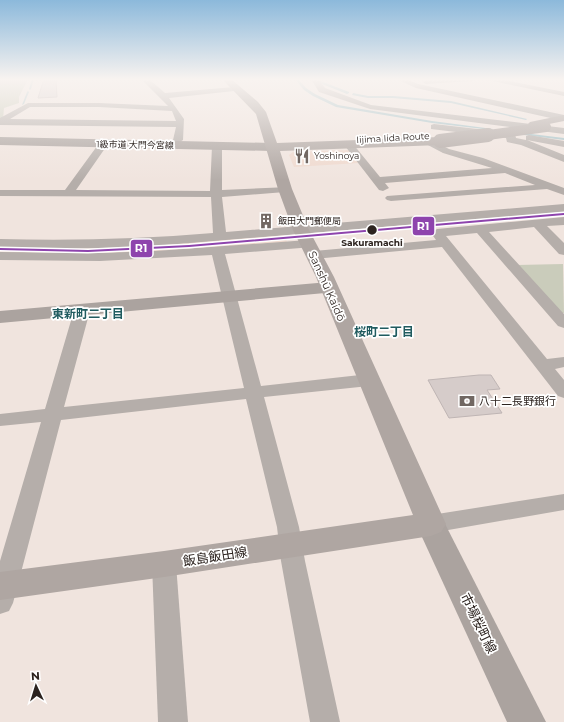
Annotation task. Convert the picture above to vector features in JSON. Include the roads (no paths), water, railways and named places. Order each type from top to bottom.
[{"type":"main road","name":"Sanshū Kaidō","points":[[261,113],[270,145],[285,189],[431,524]]},
{"type":"main road","name":"Iijima Iida Route","points":[[540,125],[564,118]]},
{"type":"main road","name":"Iijima Iida Route","points":[[270,145],[350,146],[564,123]]},
{"type":"main road","name":"Iijima Iida Route","points":[[270,145],[434,136]]},
{"type":"main road","name":"飯島飯田線","points":[[2,591],[290,544],[431,524]]},
{"type":"street","points":[[1,122],[16,113]]},
{"type":"street","points":[[176,113],[179,117],[180,124],[178,140]]},
{"type":"street","points":[[422,113],[564,131]]},
{"type":"street","points":[[539,113],[564,118]]},
{"type":"street","points":[[1,122],[180,124]]},
{"type":"street","points":[[434,136],[512,136],[564,144]]},
{"type":"street","points":[[434,136],[446,151],[506,170],[564,192]]},
{"type":"street","points":[[512,136],[510,140],[523,142],[564,159]]},
{"type":"street","points":[[0,137],[178,140],[270,145]]},
{"type":"street","name":"1級市道 大門今宮線","points":[[0,141],[217,146],[270,145]]},
{"type":"street","points":[[68,193],[103,144]]},
{"type":"street","points":[[217,146],[216,194],[219,244],[254,394],[288,527],[290,544],[325,722]]},
{"type":"street","points":[[350,146],[408,221]]},
{"type":"street","points":[[377,180],[506,170]]},
{"type":"street","points":[[391,198],[548,186]]},
{"type":"street","points":[[0,193],[216,194],[285,189]]},
{"type":"street","points":[[308,243],[408,221],[564,208]]},
{"type":"street","points":[[564,221],[437,233],[564,392]]},
{"type":"street","points":[[537,223],[564,251]]},
{"type":"street","points":[[480,229],[564,323]]},
{"type":"street","points":[[0,243],[64,245],[141,243],[445,243]]},
{"type":"street","points":[[0,256],[100,257],[219,244]]},
{"type":"street","points":[[0,317],[329,288]]},
{"type":"street","points":[[2,591],[80,318],[80,310]]},
{"type":"street","points":[[543,365],[564,362]]},
{"type":"street","points":[[0,420],[254,394],[369,380]]},
{"type":"street","points":[[431,524],[564,502]]},
{"type":"street","name":"市場桜町線","points":[[431,524],[527,722]]},
{"type":"street","points":[[164,564],[173,722]]},
{"type":"waterway","points":[[377,113],[432,122],[492,129]]},
{"type":"waterway","points":[[498,113],[526,119]]},
{"type":"waterway","points":[[524,134],[564,139]]},
{"type":"place","name":"Yoshinoya","points":[[302,156]]},
{"type":"place","name":"飯田大門郵便局","points":[[266,221]]},
{"type":"place","name":"Sakuramachi","points":[[372,230]]},
{"type":"place","name":"八十二長野銀行","points":[[467,401]]},
{"type":"district","name":"東新町二丁目","points":[[88,314]]},
{"type":"district","name":"桜町二丁目","points":[[384,332]]}]
